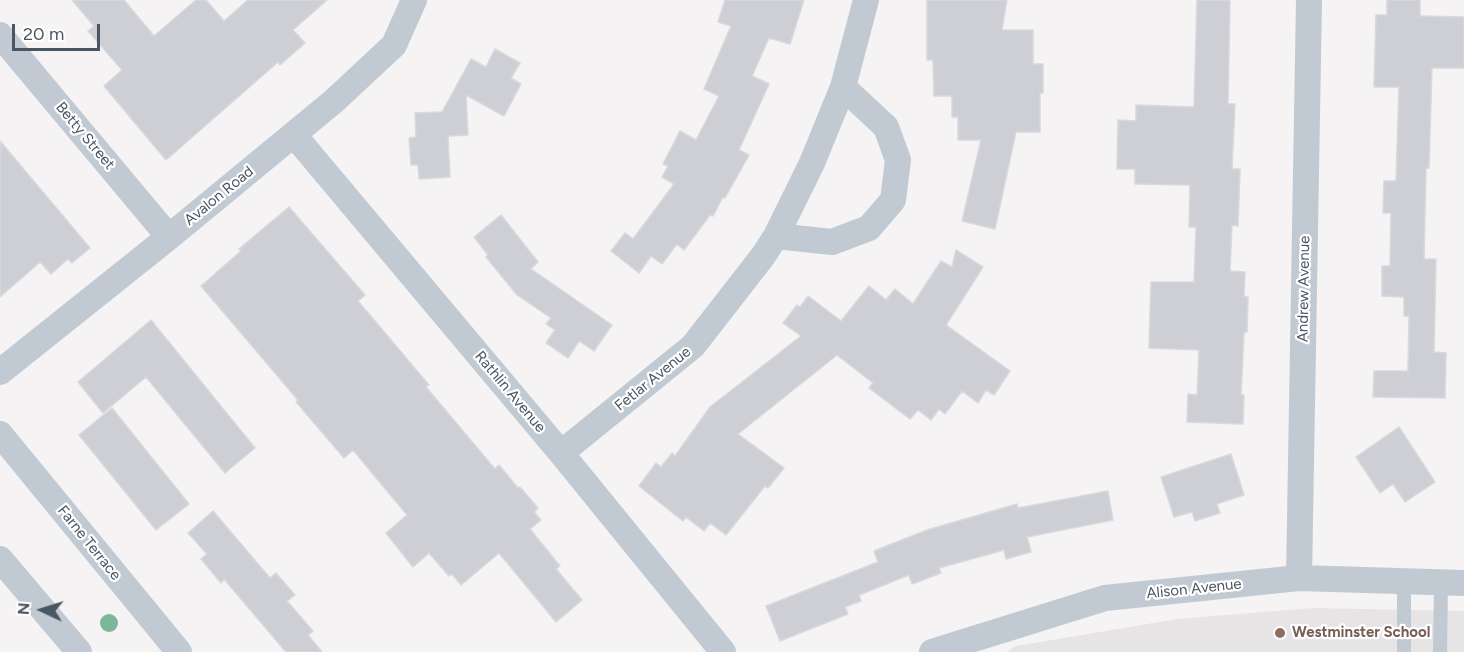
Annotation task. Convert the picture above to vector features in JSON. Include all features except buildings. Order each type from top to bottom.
[{"type":"street","name":"Avalon Road","points":[[0,372],[170,237],[334,101],[394,45],[414,0]]},
{"type":"street","name":"Fetlar Avenue","points":[[561,453],[693,346],[763,256],[776,236],[812,163],[843,87],[866,0]]},
{"type":"street","name":"Andrew Avenue","points":[[1299,578],[1309,0]]},
{"type":"street","name":"Betty Street","points":[[0,34],[170,237]]},
{"type":"street","points":[[776,236],[832,242],[869,228],[893,200],[898,160],[886,127],[843,87]]},
{"type":"street","name":"Rathlin Avenue","points":[[294,135],[561,453],[723,652]]},
{"type":"street","name":"Farne Terrace","points":[[0,434],[179,652]]},
{"type":"street","points":[[0,559],[79,652]]},
{"type":"street","name":"Alison Avenue","points":[[932,652],[1106,598],[1299,578],[1453,583]]},
{"type":"lane","points":[[1404,582],[1404,652]]},
{"type":"lane","points":[[1440,652],[1453,583]]},
{"type":"shaded area","name":"Westminster School","points":[[1313,608],[1464,611],[1464,652],[1007,652],[1016,646],[1177,619]]},
{"type":"place","name":"Westminster School","points":[[1280,633]]}]
